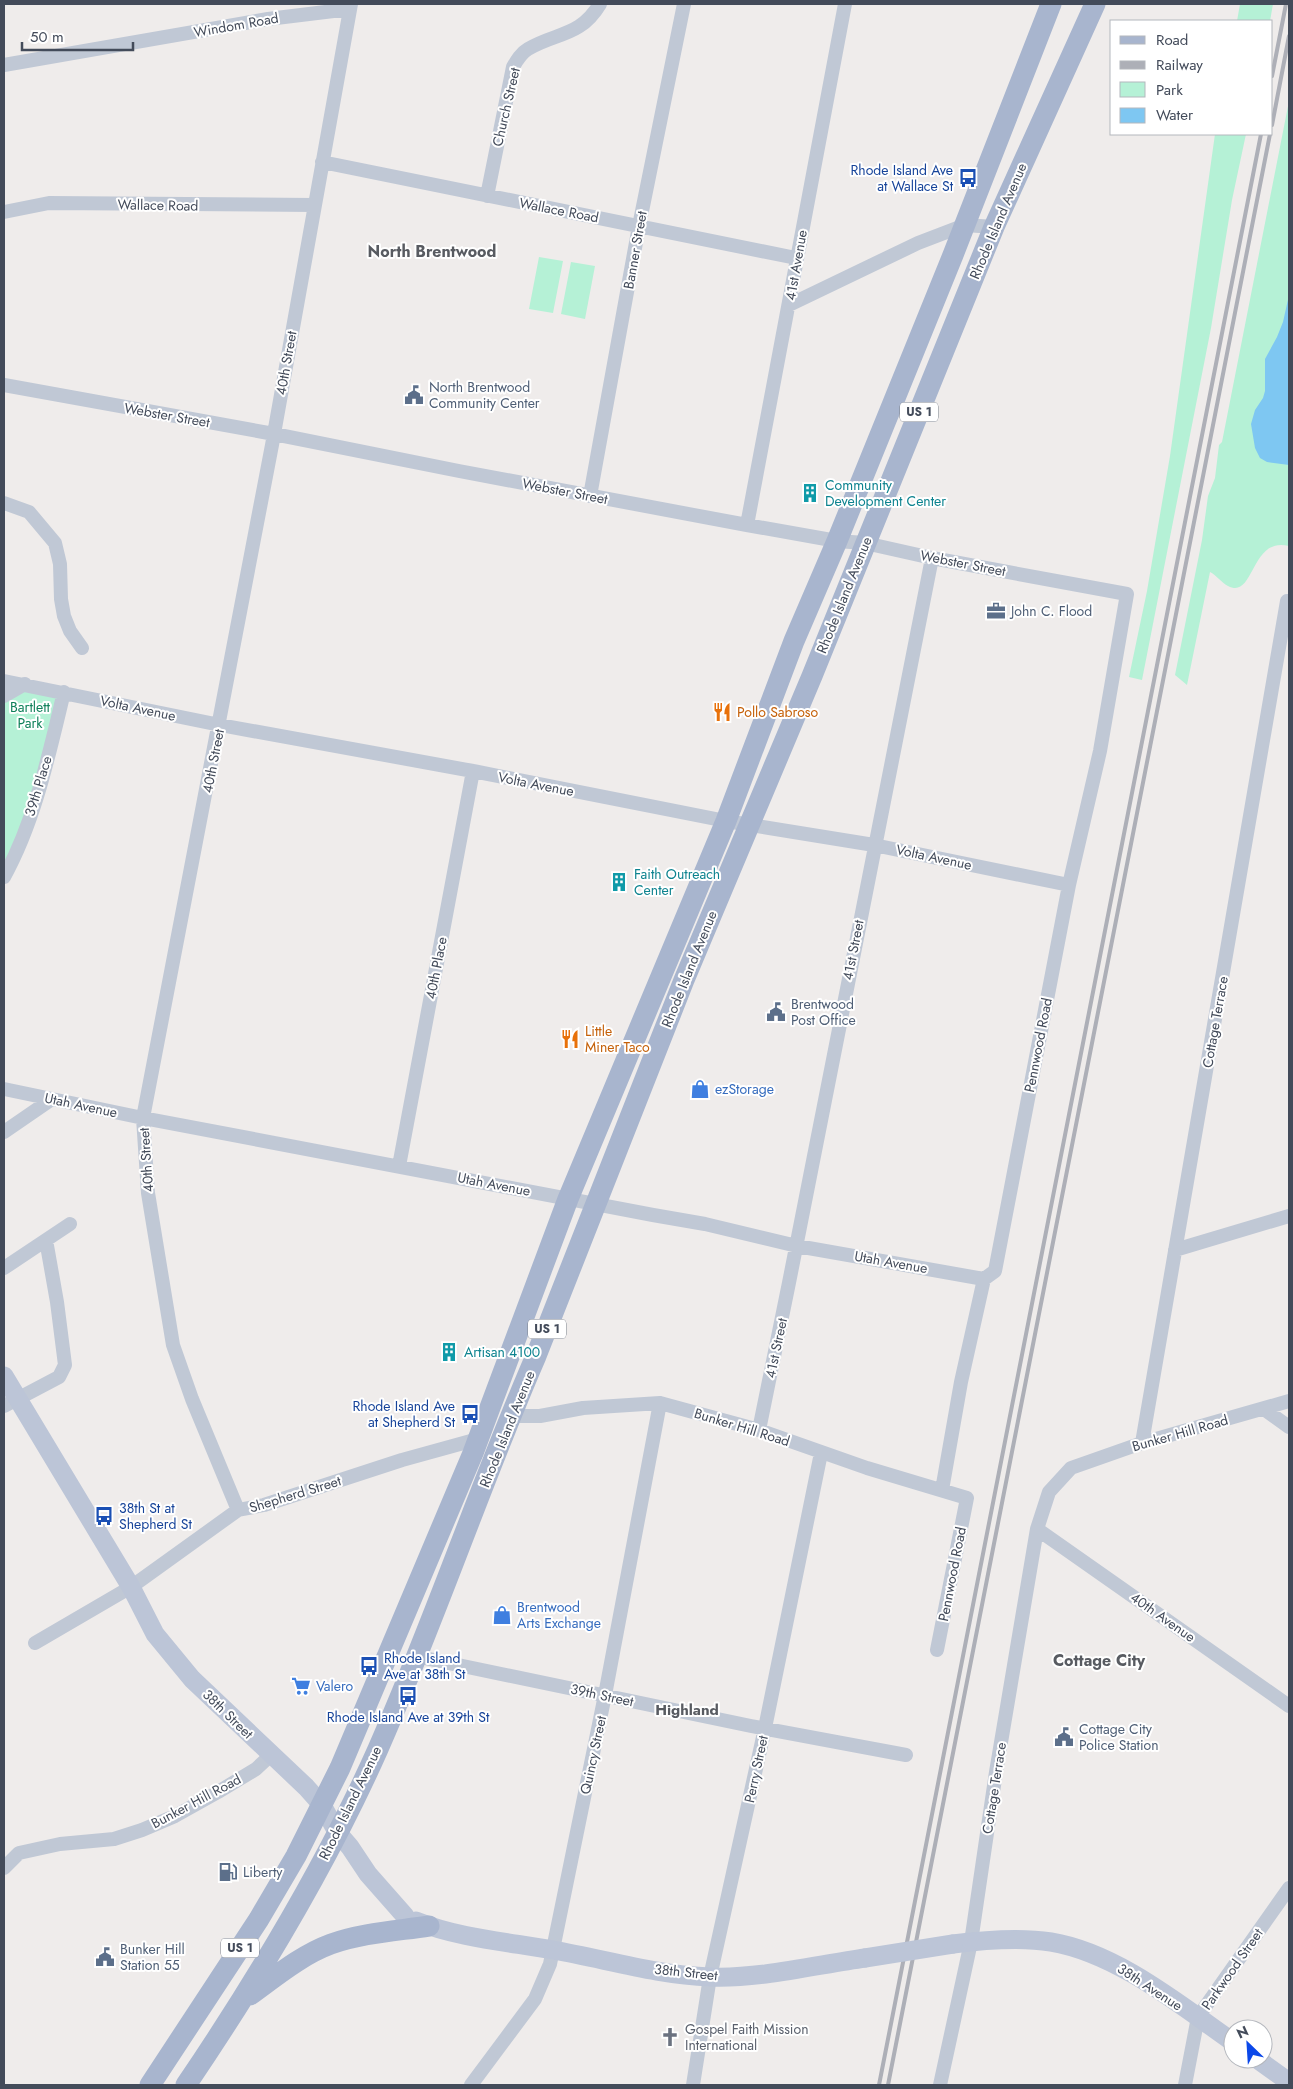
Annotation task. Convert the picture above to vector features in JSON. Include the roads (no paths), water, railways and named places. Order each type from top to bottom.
[{"type":"main road","name":"Rhode Island Avenue","points":[[150,2085],[259,1919],[296,1856],[340,1768],[478,1440],[568,1199],[726,821],[794,641],[837,541],[965,224],[1051,4]]},
{"type":"main road","name":"Rhode Island Avenue","points":[[186,2085],[243,2000],[337,1832],[378,1749],[490,1471],[510,1416],[536,1356],[684,980],[812,676],[994,227],[1095,4]]},
{"type":"main road","name":"38th Street","points":[[4,1376],[10,1403],[131,1587],[155,1634],[192,1679],[306,1787],[322,1805],[337,1832],[344,1860],[377,1905],[389,1914],[405,1916],[429,1926],[491,1940],[554,1950],[632,1967],[710,1977],[750,1975],[962,1943]]},
{"type":"main road","points":[[243,2000],[292,1964],[330,1945],[358,1936],[429,1926]]},
{"type":"main road","name":"38th Avenue","points":[[962,1943],[1008,1940],[1052,1942],[1089,1953],[1119,1965],[1223,2035]]},
{"type":"main road","points":[[1271,2069],[1289,2082]]},
{"type":"street","name":"Church Street","points":[[487,196],[513,66],[521,55],[529,49],[582,25],[594,15],[600,4]]},
{"type":"street","name":"Banner Street","points":[[590,496],[639,226],[684,4]]},
{"type":"street","name":"41st Avenue","points":[[747,526],[789,305],[796,258],[846,4]]},
{"type":"street","name":"Windom Road","points":[[4,65],[350,6]]},
{"type":"street","name":"40th Street","points":[[238,1510],[192,1400],[173,1345],[148,1193],[143,1118],[220,725],[350,6]]},
{"type":"street","name":"Wallace Road","points":[[322,162],[796,258]]},
{"type":"street","name":"Wallace Road","points":[[4,212],[49,203],[314,206]]},
{"type":"street","points":[[789,305],[918,243],[965,224],[994,227]]},
{"type":"street","name":"Webster Street","points":[[4,385],[274,434],[747,526],[837,541],[865,543],[932,558],[1127,594]]},
{"type":"street","points":[[4,503],[29,512],[55,543],[60,564],[60,599],[64,616],[70,631],[82,648]]},
{"type":"street","name":"41st Street","points":[[759,1430],[932,558]]},
{"type":"street","name":"Pennwood Road","points":[[942,1490],[961,1382],[984,1279],[995,1271],[1069,885],[1100,751],[1127,594]]},
{"type":"street","name":"Cottage Terrace","points":[[1142,1443],[1287,601]]},
{"type":"street","name":"Volta Avenue","points":[[4,680],[220,725],[473,771],[726,821],[750,823],[874,845],[1069,885]]},
{"type":"street","points":[[4,696],[25,684]]},
{"type":"street","name":"39th Place","points":[[4,877],[20,842],[37,793],[64,692]]},
{"type":"street","name":"40th Place","points":[[399,1166],[473,771]]},
{"type":"street","name":"Utah Avenue","points":[[4,1088],[143,1118],[705,1224],[797,1246],[984,1279]]},
{"type":"street","points":[[4,1132],[52,1099]]},
{"type":"street","points":[[1175,1250],[1289,1216]]},
{"type":"street","points":[[4,1268],[70,1224]]},
{"type":"street","points":[[10,1403],[59,1378],[65,1365],[57,1302],[46,1240]]},
{"type":"street","name":"Bunker Hill Road","points":[[1049,1492],[1072,1468],[1142,1443],[1289,1401]]},
{"type":"street","name":"Bunker Hill Road","points":[[510,1416],[540,1416],[583,1408],[660,1403],[759,1430],[821,1453],[967,1498]]},
{"type":"street","name":"Quincy Street","points":[[471,2085],[536,1999],[554,1950],[605,1695],[660,1403]]},
{"type":"street","points":[[1264,1409],[1289,1427]]},
{"type":"street","name":"Shepherd Street","points":[[131,1587],[238,1510],[264,1505],[402,1460],[478,1440]]},
{"type":"street","name":"Perry Street","points":[[693,2085],[710,1977],[765,1728],[821,1453]]},
{"type":"street","name":"Cottage Terrace","points":[[940,2085],[962,1943],[996,1772],[1037,1528],[1049,1492]]},
{"type":"street","name":"Pennwood Road","points":[[937,1650],[967,1498]]},
{"type":"street","name":"40th Avenue","points":[[1037,1528],[1289,1706]]},
{"type":"street","points":[[36,1643],[131,1587]]},
{"type":"street","name":"39th Street","points":[[415,1656],[906,1756]]},
{"type":"street","name":"Bunker Hill Road","points":[[4,1868],[20,1853],[60,1844],[114,1839],[142,1830],[175,1816],[218,1792],[256,1769],[271,1755]]},
{"type":"street","name":"Parkwood Street","points":[[1185,2085],[1198,2017],[1289,1888]]},
{"type":"water","points":[[1289,295],[1289,465],[1267,462],[1260,458],[1255,448],[1251,424],[1255,410],[1265,391],[1265,359],[1283,322]]},
{"type":"railway","points":[[1273,71],[1286,4]]},
{"type":"railway","points":[[1273,120],[1289,36]]},
{"type":"railway","points":[[879,2085],[1261,135]]},
{"type":"railway","points":[[888,2085],[1270,135]]},
{"type":"place","name":"Rhode Island Ave at Wallace St","points":[[968,178]]},
{"type":"place","name":"North Brentwood Community Center","points":[[414,395]]},
{"type":"place","name":"Community Development Center","points":[[810,493]]},
{"type":"place","name":"John C. Flood","points":[[996,611]]},
{"type":"place","name":"Pollo Sabroso","points":[[722,712]]},
{"type":"place","name":"Faith Outreach Center","points":[[619,882]]},
{"type":"place","name":"Brentwood Post Office","points":[[776,1012]]},
{"type":"place","name":"Little Miner Taco","points":[[570,1039]]},
{"type":"place","name":"ezStorage","points":[[700,1089]]},
{"type":"place","name":"Artisan 4100","points":[[449,1352]]},
{"type":"place","name":"Rhode Island Ave at Shepherd St","points":[[470,1414]]},
{"type":"place","name":"38th St at Shepherd St","points":[[104,1516]]},
{"type":"place","name":"Brentwood Arts Exchange","points":[[502,1615]]},
{"type":"place","name":"Rhode Island Ave at 38th St","points":[[369,1666]]},
{"type":"place","name":"Valero","points":[[301,1686]]},
{"type":"place","name":"Rhode Island Ave at 39th St","points":[[408,1696]]},
{"type":"place","name":"Cottage City Police Station","points":[[1064,1737]]},
{"type":"place","name":"Liberty","points":[[228,1872]]},
{"type":"place","name":"Bunker Hill Station 55","points":[[105,1957]]},
{"type":"place","name":"Gospel Faith Mission International","points":[[670,2037]]},
{"type":"district","name":"North Brentwood","points":[[432,251]]},
{"type":"district","name":"Cottage City","points":[[1099,1660]]},
{"type":"district","name":"Highland","points":[[687,1710]]},
{"type":"park label","name":"Bartlett Park","points":[[30,716]]}]
